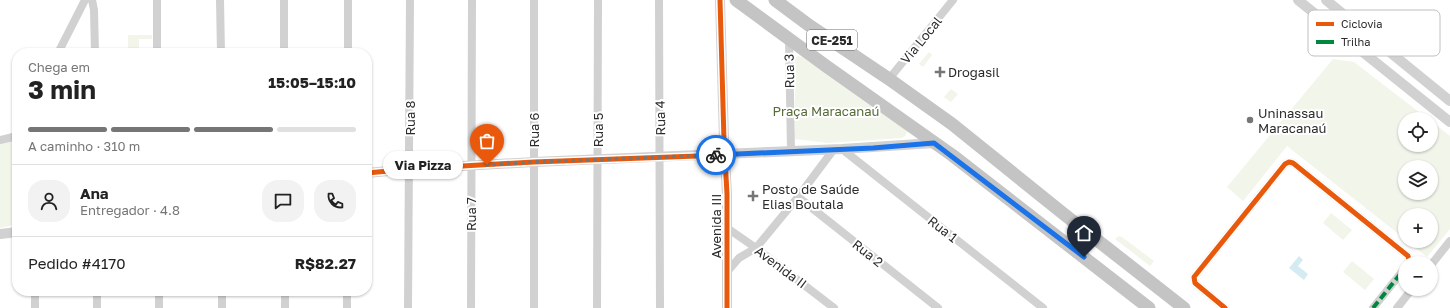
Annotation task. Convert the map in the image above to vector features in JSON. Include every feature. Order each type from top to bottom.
[{"type":"main road","name":"CE-251","points":[[736,0],[934,143],[1052,232],[1149,308]]},
{"type":"main road","name":"CE-251","points":[[775,0],[810,26],[889,79],[952,124],[1184,308]]},
{"type":"main road","points":[[1029,216],[1044,198]]},
{"type":"main road","points":[[1052,232],[1065,215]]},
{"type":"street","points":[[61,48],[85,0]]},
{"type":"street","points":[[92,0],[94,10],[95,48]]},
{"type":"street","points":[[157,0],[157,48]]},
{"type":"street","points":[[220,0],[221,48]]},
{"type":"street","points":[[284,0],[284,48]]},
{"type":"street","points":[[348,0],[348,48]]},
{"type":"street","name":"Rua 8","points":[[408,308],[410,0]]},
{"type":"street","name":"Rua 7","points":[[471,308],[472,0]]},
{"type":"street","name":"Rua 6","points":[[534,0],[534,308]]},
{"type":"street","name":"Rua 5","points":[[597,308],[598,0]]},
{"type":"street","name":"Rua 4","points":[[659,0],[660,308]]},
{"type":"street","name":"Avenida III","points":[[720,0],[727,194],[727,308]]},
{"type":"street","name":"Via Local","points":[[889,79],[953,0]]},
{"type":"street","points":[[1298,0],[1310,10]]},
{"type":"street","points":[[1326,0],[1338,10]]},
{"type":"street","name":"Rua 3","points":[[789,39],[791,151]]},
{"type":"street","points":[[1368,56],[1450,122]]},
{"type":"street","points":[[1395,56],[1450,101]]},
{"type":"street","points":[[0,140],[12,137]]},
{"type":"street","points":[[372,173],[534,162],[725,155],[934,143]]},
{"type":"street","points":[[727,272],[733,263],[739,258],[756,248],[838,149]]},
{"type":"street","name":"Rua 1","points":[[838,149],[1043,308]]},
{"type":"street","points":[[1225,308],[1195,283],[1194,277],[1285,164],[1289,162],[1293,163],[1408,256]]},
{"type":"street","name":"Rua 2","points":[[798,197],[938,308]]},
{"type":"street","name":"Avenida II","points":[[727,228],[756,248],[834,308]]},
{"type":"street","points":[[0,234],[12,233]]},
{"type":"street","points":[[1438,256],[1450,241]]},
{"type":"street","points":[[1373,308],[1398,277]]},
{"type":"street","points":[[35,296],[36,308]]},
{"type":"street","points":[[97,296],[97,308]]},
{"type":"street","points":[[159,296],[159,308]]},
{"type":"street","points":[[222,296],[222,308]]},
{"type":"street","points":[[285,296],[285,308]]},
{"type":"street","points":[[347,296],[347,308]]},
{"type":"street","points":[[1396,308],[1406,296]]},
{"type":"green space","points":[[128,35],[152,35],[152,39],[139,39],[139,48],[128,48]]},
{"type":"green space","points":[[929,52],[932,55],[923,67],[919,64]]},
{"type":"green space","name":"Praça Maracanaú","points":[[797,56],[802,57],[905,128],[907,132],[905,136],[902,138],[827,143],[795,139],[795,60]]},
{"type":"green space","points":[[1333,59],[1354,62],[1419,112],[1398,112],[1398,152],[1438,152],[1438,127],[1450,136],[1450,229],[1438,244],[1438,208],[1398,208],[1398,233],[1287,146],[1243,201],[1227,187]]},
{"type":"green space","points":[[951,89],[958,94],[951,102],[944,97]]},
{"type":"green space","points":[[12,140],[12,225],[0,228],[0,143]]},
{"type":"green space","points":[[1331,213],[1352,230],[1343,240],[1323,223]]},
{"type":"green space","points":[[1119,236],[1154,261],[1150,266],[1115,239]]},
{"type":"green space","points":[[1416,248],[1434,248],[1428,256]]},
{"type":"green space","points":[[1352,261],[1374,279],[1365,290],[1343,272]]},
{"type":"water","points":[[1299,256],[1303,260],[1298,266],[1308,274],[1304,280],[1289,268]]},
{"type":"marked path","points":[[1373,308],[1398,277]]},
{"type":"cycle path","points":[[720,0],[727,194],[727,308]]},
{"type":"cycle path","points":[[372,173],[534,162],[725,155]]},
{"type":"cycle path","points":[[1225,308],[1195,283],[1194,277],[1285,164],[1289,162],[1293,163],[1408,256]]},
{"type":"way so far","points":[[487,165],[716,155]]},
{"type":"place","name":"Drogasil","points":[[940,72]]},
{"type":"place","name":"Uninassau Maracanaú","points":[[1250,120]]},
{"type":"place","name":"Via Pizza","points":[[487,165]]},
{"type":"place","name":"Posto de Saúde Elias Boutala","points":[[753,196]]},
{"type":"route","points":[[716,155],[834,149],[842,150],[934,143],[952,155],[1084,257]]}]
